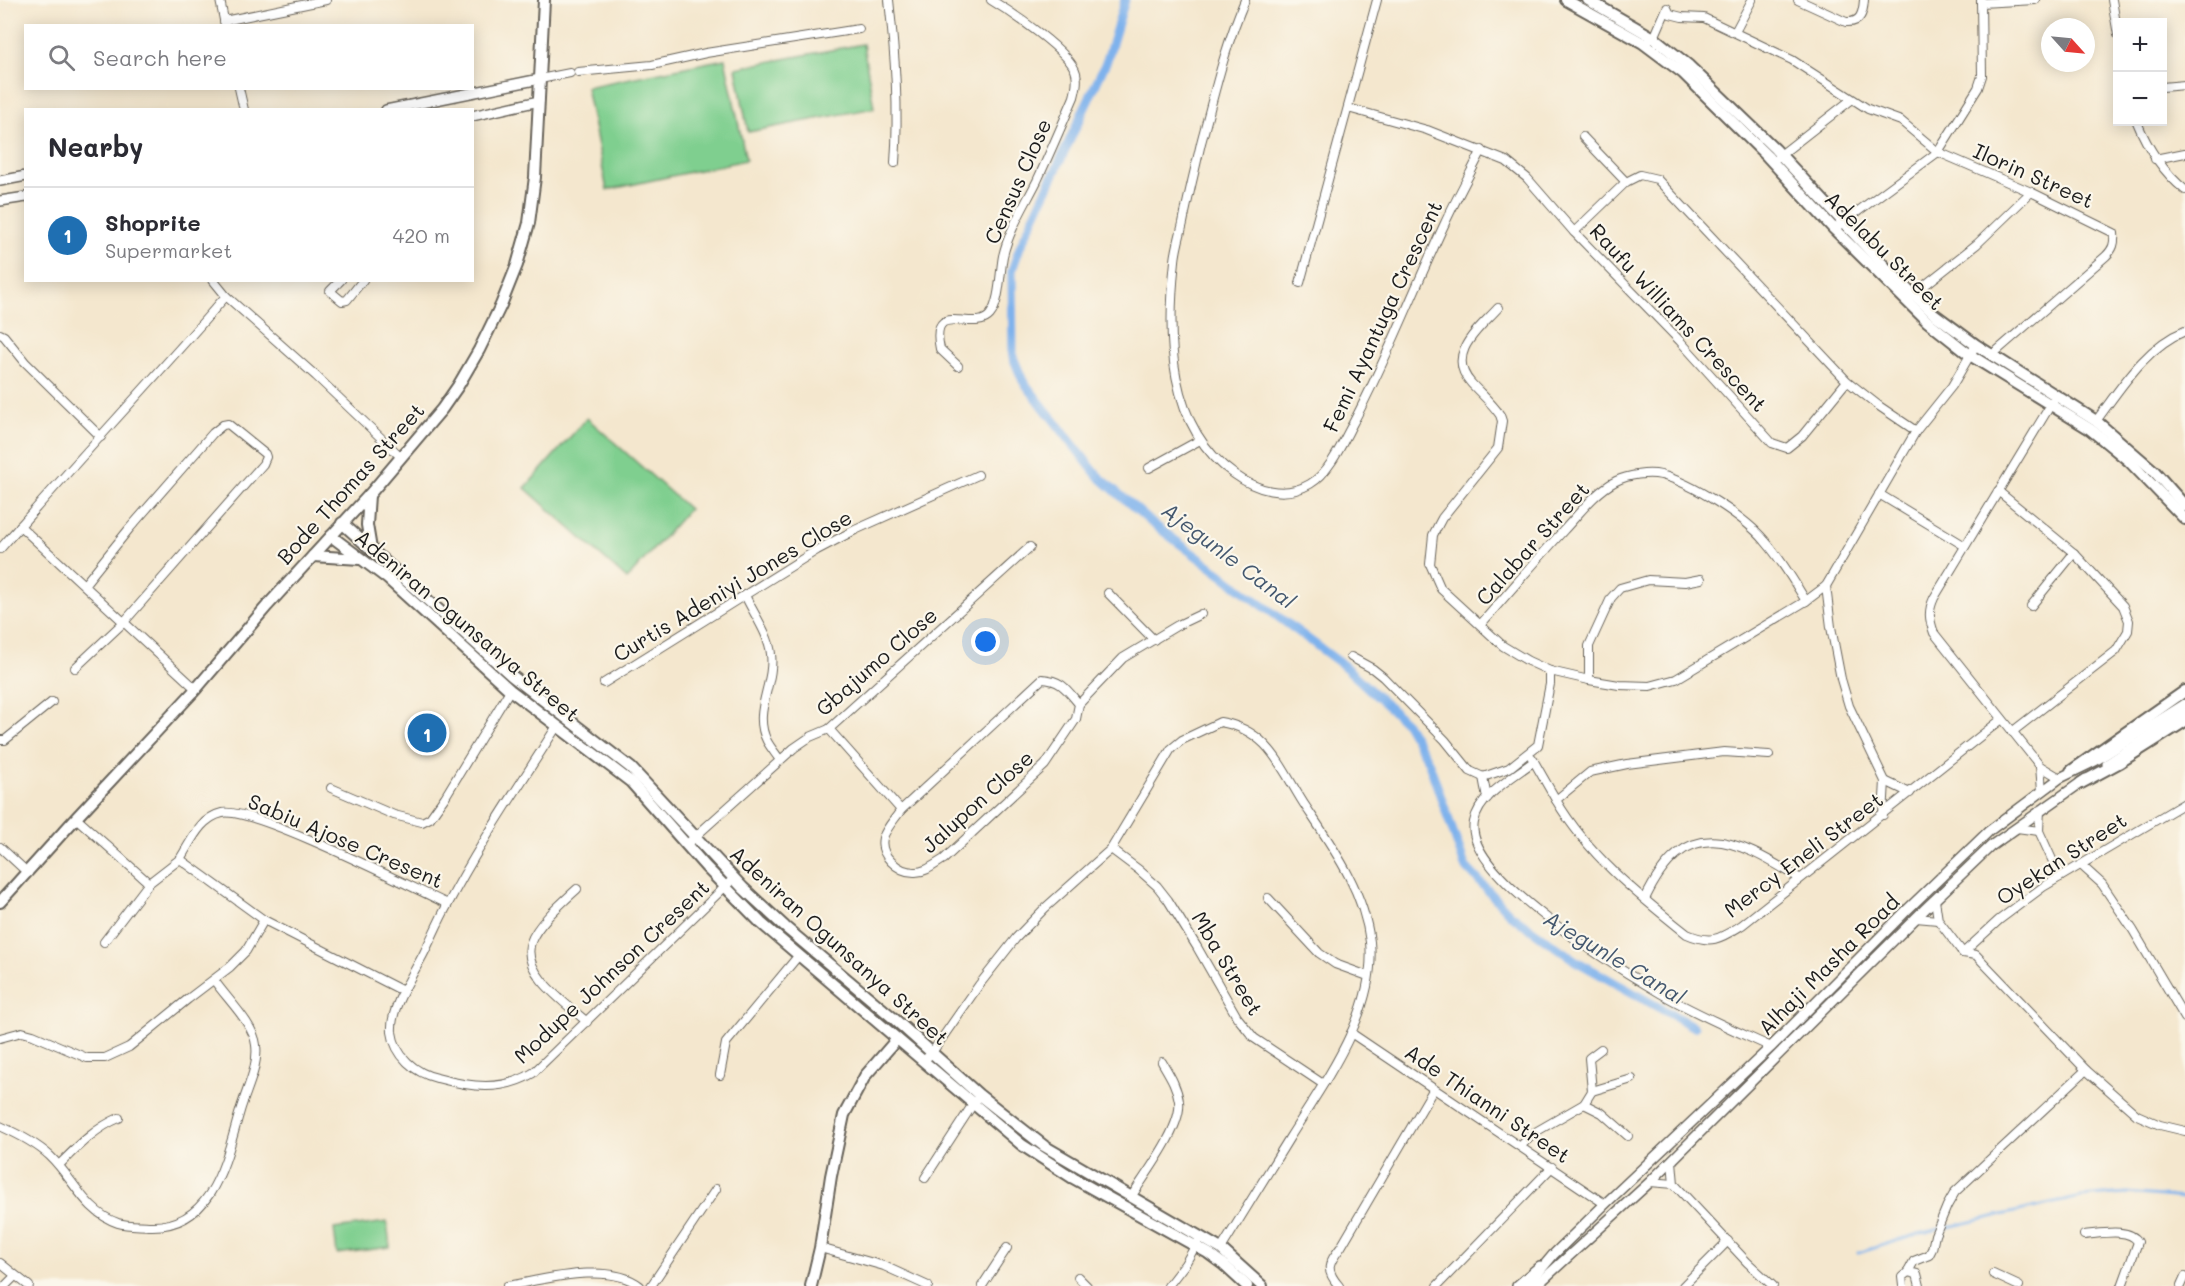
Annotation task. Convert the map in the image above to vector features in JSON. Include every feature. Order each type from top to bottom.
[{"type":"main road","name":"Bode Thomas Street","points":[[0,903],[196,689],[369,495],[442,409],[469,368],[501,305],[517,265],[529,223],[536,177],[544,0]]},
{"type":"main road","name":"Adelabu Street","points":[[1566,0],[1649,41]]},
{"type":"main road","name":"Adelabu Street","points":[[1588,0],[1689,66],[1909,298],[1927,321],[1970,355],[2096,421],[2154,471],[2185,506]]},
{"type":"main road","name":"Adelabu Street","points":[[1909,298],[2054,400],[2129,461],[2185,519]]},
{"type":"main road","points":[[369,495],[367,511],[371,549]]},
{"type":"main road","name":"Adeniran Ogunsanya Street","points":[[342,523],[529,690],[631,768],[691,840],[725,887],[761,923],[897,1039],[927,1057]]},
{"type":"main road","name":"Adeniran Ogunsanya Street","points":[[331,536],[388,579],[510,690],[631,782],[785,927],[891,1017],[927,1057],[1034,1154],[1198,1241],[1221,1249],[1258,1285]]},
{"type":"main road","points":[[313,556],[363,560]]},
{"type":"main road","points":[[475,659],[483,649]]},
{"type":"main road","points":[[2071,771],[2185,692]]},
{"type":"main road","points":[[2081,783],[2120,762],[2185,721]]},
{"type":"main road","points":[[811,1286],[844,1115],[866,1076],[897,1039]]},
{"type":"main road","name":"Adeniran Ogunsanya Street","points":[[976,1100],[1044,1146],[1131,1197],[1198,1241],[1247,1286]]},
{"type":"street","points":[[220,0],[225,23],[326,0]]},
{"type":"street","points":[[889,0],[898,100],[895,163]]},
{"type":"street","name":"Census Close","points":[[958,366],[940,349],[938,333],[941,324],[947,320],[981,320],[990,315],[994,306],[1003,255],[1074,97],[1077,84],[1076,73],[1064,54],[1013,14],[991,0]]},
{"type":"street","name":"Femi Ayantuga Crescent","points":[[1245,0],[1227,45],[1175,260],[1172,344],[1180,395],[1188,419],[1200,440],[1224,468],[1247,484],[1268,492],[1292,491],[1311,483],[1333,460],[1393,344],[1444,224],[1482,150]]},
{"type":"street","points":[[1300,283],[1377,0]]},
{"type":"street","points":[[1735,32],[1752,0]]},
{"type":"street","points":[[1798,0],[1846,22],[1854,23],[1859,20],[1864,0]]},
{"type":"street","points":[[1838,225],[1938,152],[1978,88],[1982,76],[1981,2],[2035,0]]},
{"type":"street","points":[[2112,0],[2115,18]]},
{"type":"street","points":[[1649,41],[1667,4]]},
{"type":"street","name":"Ilorin Street","points":[[1667,4],[1670,14],[1704,18],[1792,60],[1851,100],[1901,121],[1938,152],[2031,192],[2114,233],[2113,249],[1992,356]]},
{"type":"street","points":[[396,108],[574,73],[652,65],[706,53],[859,29]]},
{"type":"street","points":[[2167,87],[2185,85]]},
{"type":"street","points":[[239,90],[244,108]]},
{"type":"street","points":[[1777,159],[1851,100]]},
{"type":"street","points":[[474,116],[539,101]]},
{"type":"street","points":[[1348,108],[1427,130],[1506,161],[1527,178],[1574,232]]},
{"type":"street","points":[[2139,126],[2155,159],[2167,175],[2185,190]]},
{"type":"street","points":[[1583,136],[1626,182],[1640,175],[1657,179],[1847,381],[1879,406],[1916,430]]},
{"type":"street","points":[[2155,159],[2185,153]]},
{"type":"street","points":[[0,181],[24,176]]},
{"type":"street","name":"Raufu Williams Crescent","points":[[1626,182],[1574,232],[1680,341],[1772,443],[1787,448],[1802,436],[1847,381]]},
{"type":"street","points":[[1909,298],[1977,244],[2031,192]]},
{"type":"street","points":[[0,201],[24,197]]},
{"type":"street","points":[[215,282],[226,296],[316,376],[401,457]]},
{"type":"street","points":[[339,282],[330,291],[342,301],[347,300],[361,282]]},
{"type":"street","points":[[0,549],[226,296]]},
{"type":"street","points":[[1498,308],[1468,341],[1462,352],[1464,373],[1500,415],[1502,421],[1498,448],[1442,518],[1433,535],[1430,564],[1441,589],[1503,646],[1550,671],[1619,686],[1650,686],[1676,679],[1806,601],[1826,586],[1916,430],[1953,386],[1976,345]]},
{"type":"street","points":[[2096,421],[2147,357],[2175,335],[2185,331]]},
{"type":"street","points":[[0,334],[101,437]]},
{"type":"street","points":[[2054,400],[1934,598],[1929,609],[1929,619],[1934,633],[2040,766],[2060,778]]},
{"type":"street","points":[[75,668],[124,622],[263,464],[265,454],[228,424],[223,425],[129,529],[84,585]]},
{"type":"street","points":[[1149,468],[1200,440]]},
{"type":"street","name":"Calabar Street","points":[[1481,624],[1586,505],[1616,481],[1630,476],[1659,474],[1694,488],[1749,525],[1764,539],[1782,562],[1806,601]]},
{"type":"street","name":"Curtis Adeniyi Jones Close","points":[[604,683],[817,549],[978,475]]},
{"type":"street","points":[[1998,491],[2074,553],[2123,606],[2129,621],[2128,632],[2122,644],[2099,666],[2012,732]]},
{"type":"street","points":[[1879,494],[1965,546]]},
{"type":"street","points":[[20,526],[196,689]]},
{"type":"street","name":"Gbajumo Close","points":[[691,840],[780,760],[810,737],[829,729],[1030,547]]},
{"type":"street","points":[[2031,606],[2074,553]]},
{"type":"street","points":[[1589,680],[1589,646],[1611,598],[1620,588],[1648,580],[1685,582],[1701,579]]},
{"type":"street","points":[[1826,586],[1832,639],[1849,706],[1885,781],[1883,815]]},
{"type":"street","points":[[1108,593],[1154,640]]},
{"type":"street","points":[[745,595],[771,653],[771,678],[760,718],[767,741],[780,760]]},
{"type":"street","name":"Jalupon Close","points":[[1079,704],[1061,684],[1053,680],[1042,679],[901,810],[883,839],[885,855],[913,873],[926,870],[944,859],[1045,765],[1056,752],[1076,719],[1079,704],[1123,658],[1178,625],[1202,614]]},
{"type":"street","points":[[1351,657],[1383,677],[1445,740],[1470,771],[1483,777],[1509,768],[1538,745],[1550,684],[1550,671]]},
{"type":"street","points":[[331,788],[394,814],[423,822],[430,818],[510,690]]},
{"type":"street","points":[[0,740],[5,740],[52,702]]},
{"type":"street","name":"Alhaji Masha Road","points":[[1536,1286],[1672,1161],[1991,846],[2081,783],[2185,704]]},
{"type":"street","name":"Alhaji Masha Road","points":[[1527,1286],[1553,1255],[1605,1203],[1734,1083],[1989,831],[2071,771],[2096,761],[2185,713]]},
{"type":"street","name":"Mercy Eneli Street","points":[[1529,753],[1579,834],[1611,870],[1687,934],[1700,940],[1712,940],[1743,925],[1799,878],[1910,794],[2002,719]]},
{"type":"street","points":[[927,1057],[1016,938],[1045,908],[1111,849],[1171,749],[1182,740],[1220,722],[1246,729],[1263,741],[1277,760],[1352,880],[1364,911],[1370,941],[1368,976],[1363,1001],[1351,1033],[1323,1084],[1221,1249]]},
{"type":"street","name":"Modupe Johnson Cresent","points":[[557,726],[448,904],[403,990],[394,1015],[392,1032],[396,1046],[414,1069],[423,1075],[467,1085],[494,1087],[522,1080],[533,1074],[734,878]]},
{"type":"street","name":"Jalupon Close","points":[[829,729],[901,810]]},
{"type":"street","points":[[1556,800],[1590,772],[1627,764],[1724,752],[1769,755]]},
{"type":"street","points":[[1534,761],[1487,798],[1478,810],[1474,823],[1474,835],[1481,853],[1504,882],[1599,955],[1662,994],[1768,1050]]},
{"type":"street","points":[[2040,766],[2042,791]]},
{"type":"street","points":[[1483,777],[1487,798]]},
{"type":"street","points":[[1885,781],[1910,794]]},
{"type":"street","name":"Oyekan Street","points":[[1963,953],[1999,920],[2043,887],[2185,803]]},
{"type":"street","points":[[2040,810],[2039,831],[2060,877]]},
{"type":"street","name":"Sabiu Ajose Cresent","points":[[104,942],[149,883],[180,859],[201,826],[223,812],[240,813],[308,839],[448,904]]},
{"type":"street","points":[[76,818],[149,883]]},
{"type":"street","points":[[2017,828],[2039,831]]},
{"type":"street","points":[[1645,899],[1660,871],[1671,857],[1688,846],[1705,841],[1717,840],[1747,848],[1799,878]]},
{"type":"street","points":[[0,847],[28,873]]},
{"type":"street","name":"Mba Street","points":[[1111,849],[1157,886],[1168,900],[1237,1017],[1254,1038],[1323,1084]]},
{"type":"street","points":[[180,859],[264,920],[403,990]]},
{"type":"street","points":[[2081,865],[2102,884],[2185,1018]]},
{"type":"street","points":[[577,889],[536,933],[530,943],[529,955],[530,964],[543,982],[586,1022]]},
{"type":"street","points":[[1268,898],[1319,953],[1335,964],[1368,976]]},
{"type":"street","points":[[1935,900],[1938,920],[1963,953],[1976,955],[2086,1070],[2138,1115],[2160,1125],[2185,1131]]},
{"type":"street","points":[[1916,918],[1938,920]]},
{"type":"street","points":[[0,1038],[22,1032],[87,1058],[105,1058],[129,1047],[214,980],[246,951],[264,920]]},
{"type":"street","points":[[720,1075],[726,1043],[799,955]]},
{"type":"street","points":[[0,1126],[33,1143],[58,1165],[88,1202],[99,1212],[118,1223],[157,1226],[186,1217],[200,1207],[220,1174],[256,1061],[255,1037],[249,1025],[214,980]]},
{"type":"street","name":"Ade Thianni Street","points":[[1351,1033],[1605,1203]]},
{"type":"street","points":[[1521,1146],[1532,1134],[1584,1104],[1592,1091],[1588,1063],[1592,1054],[1601,1049]]},
{"type":"street","points":[[1131,1197],[1148,1172],[1178,1116],[1179,1102],[1174,1084],[1162,1062]]},
{"type":"street","points":[[1903,1286],[1902,1277],[1914,1261],[1929,1255],[1935,1235],[1955,1192],[2086,1070]]},
{"type":"street","points":[[1592,1091],[1632,1079]]},
{"type":"street","points":[[1339,1286],[1329,1272],[1330,1262],[1434,1090]]},
{"type":"street","points":[[925,1178],[976,1100]]},
{"type":"street","points":[[1584,1104],[1602,1113],[1629,1136]]},
{"type":"street","points":[[58,1165],[90,1136],[119,1118]]},
{"type":"street","points":[[1672,1161],[1674,1184],[1773,1286]]},
{"type":"street","points":[[1437,1286],[1552,1167]]},
{"type":"street","points":[[1650,1182],[1674,1184]]},
{"type":"street","points":[[651,1286],[716,1189]]},
{"type":"street","points":[[2084,1235],[2114,1233],[2130,1234],[2135,1237],[2138,1242],[2122,1286]]},
{"type":"street","points":[[1168,1286],[1198,1241]]},
{"type":"street","points":[[1683,1286],[1728,1241]]},
{"type":"street","points":[[820,1248],[884,1266],[927,1286]]},
{"type":"street","points":[[982,1286],[1007,1248]]},
{"type":"street","points":[[1517,1286],[1553,1255]]},
{"type":"street","points":[[1543,1286],[1564,1260]]},
{"type":"street","points":[[0,1263],[29,1286]]},
{"type":"street","points":[[1908,1272],[1917,1274],[1920,1286]]},
{"type":"street","points":[[507,1286],[580,1274],[624,1277],[640,1286]]},
{"type":"street","points":[[1993,1274],[2019,1286]]},
{"type":"street","points":[[5,1286],[15,1276]]},
{"type":"street","points":[[1078,1277],[1087,1286]]},
{"type":"street","points":[[2181,1286],[2185,1277]]},
{"type":"green space","points":[[863,44],[874,108],[748,132],[736,68]]},
{"type":"green space","points":[[725,59],[746,160],[607,190],[586,87]]},
{"type":"green space","points":[[587,418],[689,509],[627,579],[525,488]]},
{"type":"green space","points":[[387,1222],[390,1247],[337,1254],[334,1229]]},
{"type":"waterway","name":"Ajegunle Canal","points":[[1125,0],[1107,60],[1020,247],[1012,270],[1013,357],[1023,381],[1097,475],[1152,523],[1343,665],[1406,723],[1429,763],[1465,866],[1511,915],[1576,961],[1694,1027]]},
{"type":"waterway","points":[[1858,1253],[1922,1233],[2081,1197],[2126,1193],[2185,1198]]},
{"type":"place","name":"Shoprite","points":[[427,733]]}]
